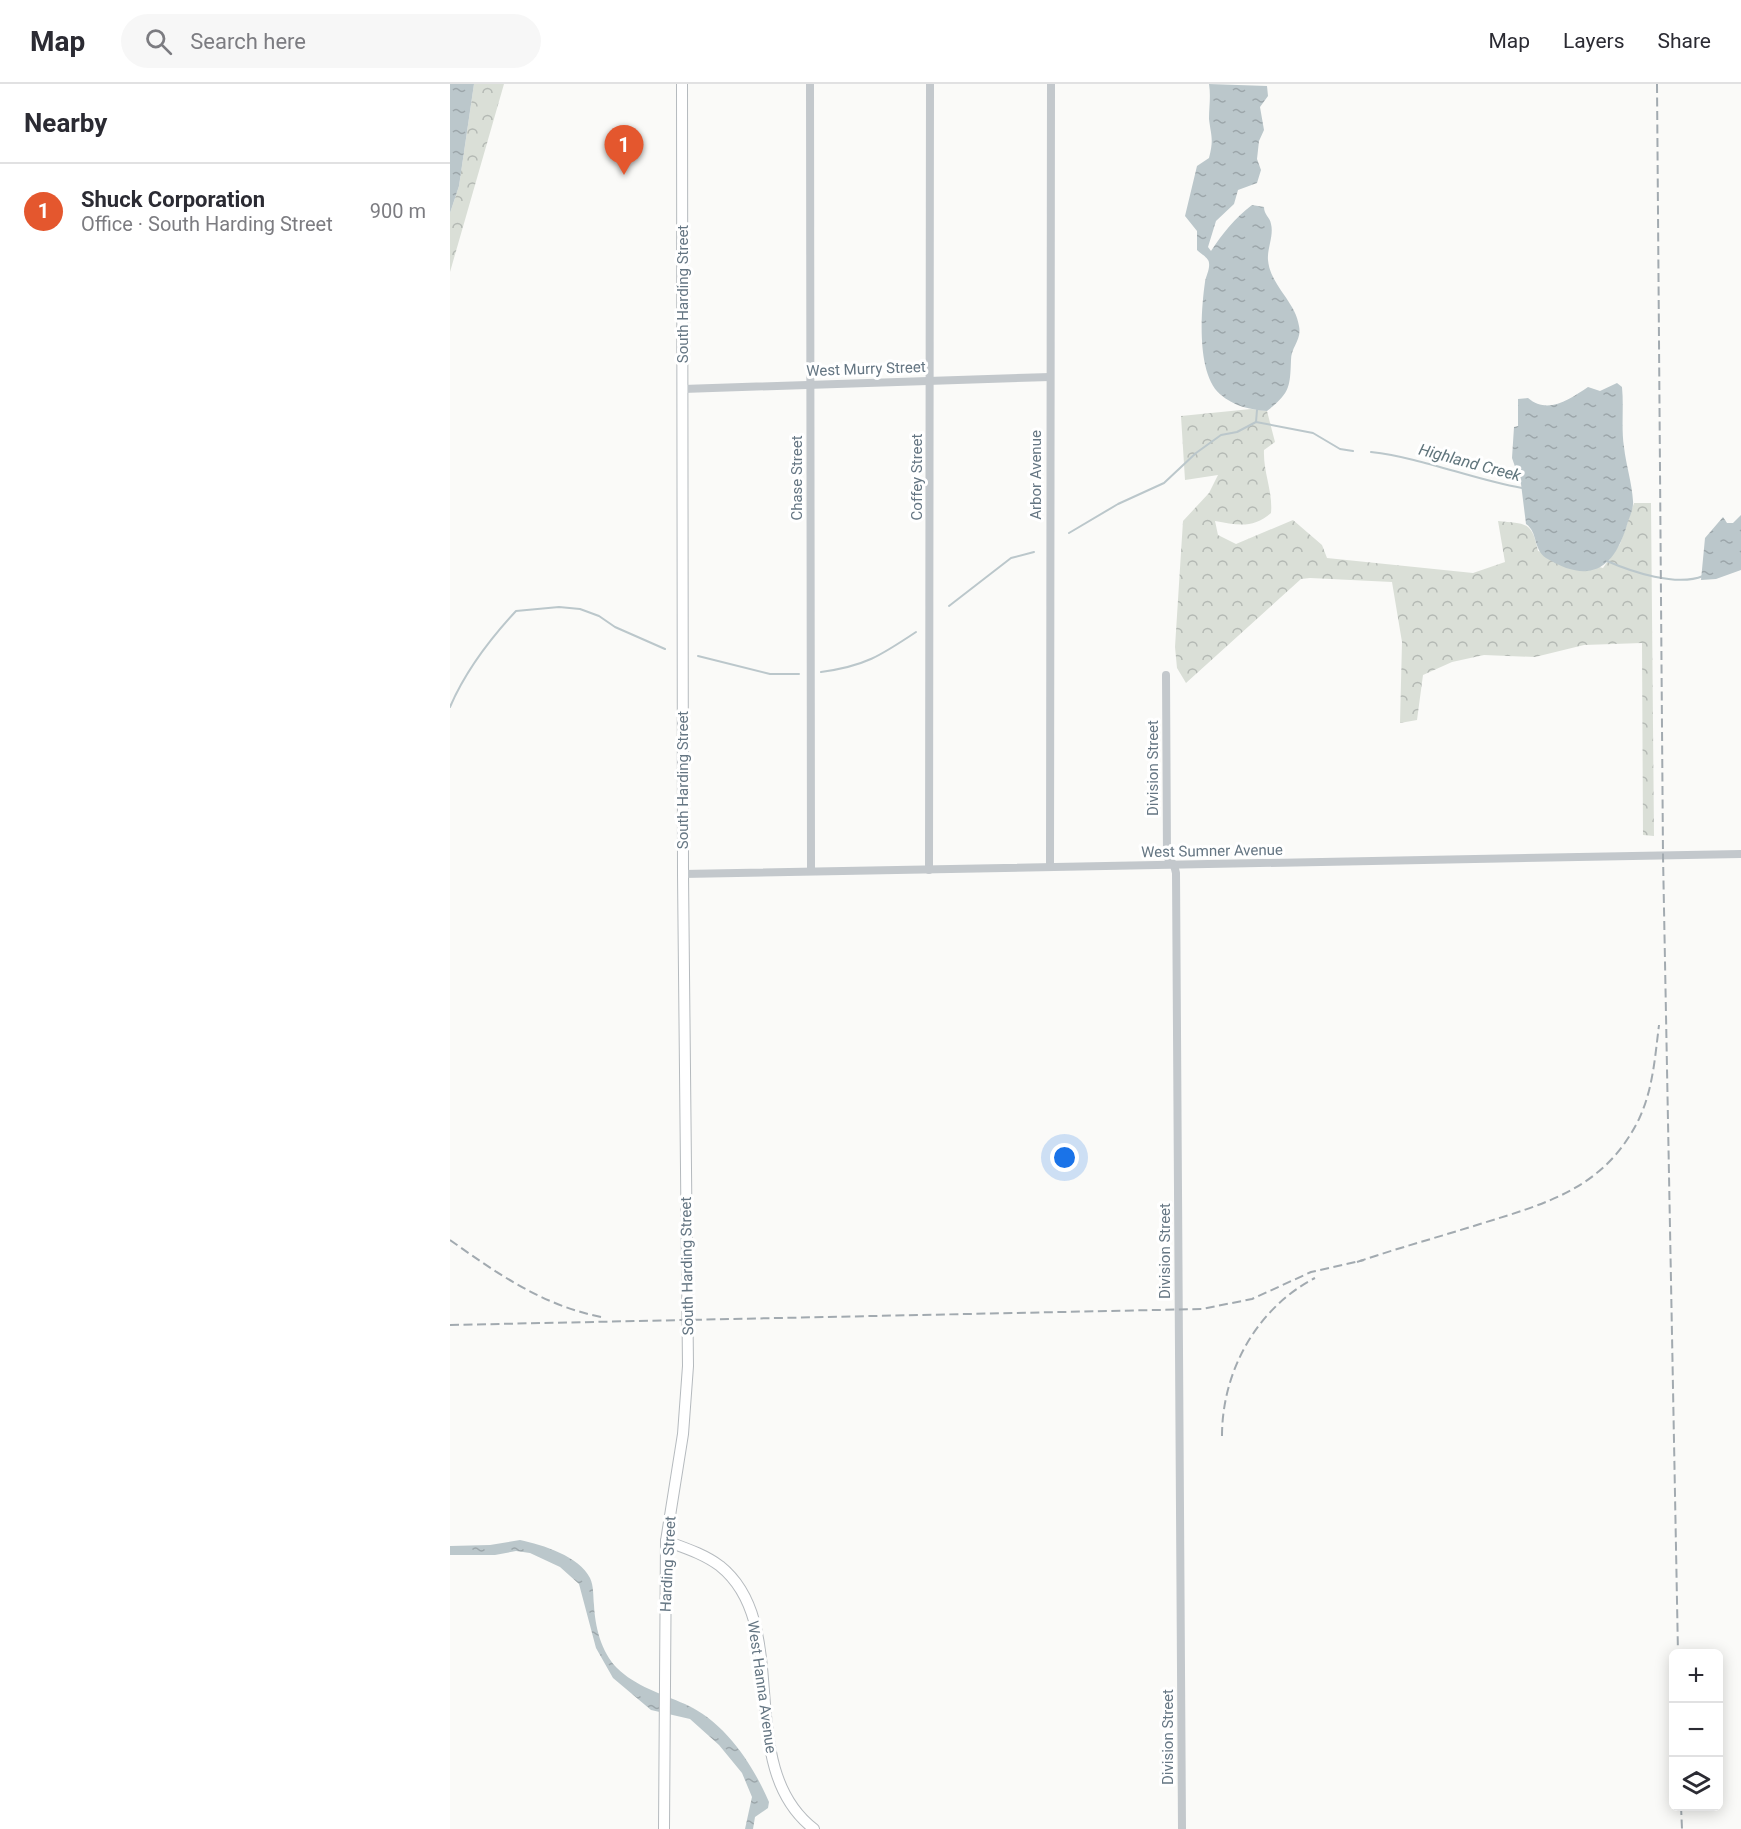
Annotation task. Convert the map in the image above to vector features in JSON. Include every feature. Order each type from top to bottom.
[{"type":"main road","name":"South Harding Street","points":[[676,1475],[683,1434],[688,1365],[683,874],[682,84]]},
{"type":"main road","name":"Harding Street","points":[[664,1829],[666,1541],[676,1475]]},
{"type":"main road","name":"West Hanna Avenue","points":[[666,1541],[695,1552],[721,1567],[733,1580],[747,1603],[754,1624],[775,1774],[787,1800],[798,1815],[814,1829]]},
{"type":"street","name":"Chase Street","points":[[810,84],[812,871]]},
{"type":"street","name":"Coffey Street","points":[[929,870],[930,84]]},
{"type":"street","name":"Arbor Avenue","points":[[1050,867],[1051,84]]},
{"type":"street","name":"West Murry Street","points":[[683,389],[1050,377]]},
{"type":"street","name":"Division Street","points":[[1166,675],[1167,857],[1174,865],[1178,1104],[1182,1829]]},
{"type":"street","name":"West Sumner Avenue","points":[[683,874],[1741,854]]},
{"type":"green space","points":[[474,84],[504,84],[450,272],[450,213],[459,186]]},
{"type":"green space","points":[[1251,409],[1267,411],[1275,442],[1264,450],[1271,513],[1251,524],[1215,521],[1218,535],[1236,544],[1293,520],[1322,545],[1327,558],[1473,573],[1505,562],[1498,521],[1521,524],[1530,529],[1538,551],[1603,568],[1620,544],[1634,503],[1651,503],[1654,836],[1643,835],[1642,643],[1584,645],[1535,657],[1484,655],[1452,662],[1423,675],[1417,720],[1400,723],[1402,642],[1392,582],[1310,578],[1301,579],[1186,683],[1177,668],[1175,647],[1183,521],[1209,493],[1218,475],[1185,480],[1181,416]]},
{"type":"water","points":[[450,84],[474,84],[459,186],[450,213]]},
{"type":"water","points":[[1209,84],[1267,86],[1268,96],[1260,107],[1264,130],[1259,141],[1257,159],[1261,170],[1257,183],[1238,190],[1234,204],[1216,221],[1208,247],[1211,251],[1229,226],[1252,205],[1264,207],[1272,228],[1268,256],[1270,269],[1297,317],[1300,331],[1291,355],[1287,389],[1267,411],[1242,407],[1220,394],[1212,384],[1204,357],[1202,308],[1209,261],[1197,250],[1197,231],[1185,216],[1197,166],[1209,158],[1211,152]]},
{"type":"water","points":[[1617,383],[1622,387],[1623,440],[1633,507],[1620,543],[1613,555],[1596,569],[1574,570],[1546,558],[1539,550],[1530,527],[1526,524],[1521,484],[1512,458],[1514,427],[1518,426],[1518,399],[1528,398],[1536,403],[1551,405],[1566,400],[1588,387],[1600,391]]},
{"type":"water","points":[[1741,515],[1741,570],[1716,579],[1701,580],[1705,538],[1723,517],[1727,523],[1733,523]]},
{"type":"water","points":[[520,1540],[560,1553],[578,1563],[585,1570],[592,1584],[600,1638],[611,1662],[617,1668],[640,1685],[685,1704],[713,1721],[736,1745],[769,1802],[768,1808],[755,1817],[753,1829],[745,1829],[752,1797],[742,1773],[719,1745],[690,1719],[651,1710],[613,1678],[596,1648],[579,1584],[560,1567],[530,1553],[516,1551],[495,1555],[450,1555],[450,1546],[490,1545]]},
{"type":"waterway","points":[[1256,422],[1257,410]]},
{"type":"waterway","name":"Highland Creek","points":[[1069,533],[1118,504],[1164,483],[1196,453],[1221,435],[1237,432],[1256,422],[1313,433],[1340,449],[1353,451]]},
{"type":"waterway","name":"Highland Creek","points":[[1371,452],[1409,459],[1522,488]]},
{"type":"waterway","name":"Highland Creek","points":[[949,606],[1011,558],[1034,552]]},
{"type":"waterway","name":"Highland Creek","points":[[1607,561],[1655,577],[1681,580],[1703,576]]},
{"type":"waterway","name":"Highland Creek","points":[[450,707],[463,680],[479,656],[516,611],[559,607],[580,609],[665,649]]},
{"type":"waterway","name":"Highland Creek","points":[[821,672],[849,667],[872,659],[916,632]]},
{"type":"waterway","name":"Highland Creek","points":[[698,656],[770,674],[799,674]]},
{"type":"railway","points":[[1657,84],[1663,855],[1678,1649]]},
{"type":"railway","points":[[1357,1262],[1529,1208],[1572,1190],[1592,1177],[1609,1162],[1625,1142],[1644,1108],[1655,1061],[1659,1025]]},
{"type":"railway","points":[[450,1240],[521,1287],[559,1305],[601,1317]]},
{"type":"railway","points":[[450,1325],[1202,1309],[1252,1299],[1311,1272],[1364,1260]]},
{"type":"railway","points":[[1222,1436],[1228,1388],[1247,1344],[1276,1306],[1315,1278]]},
{"type":"railway","points":[[1681,1811],[1682,1829]]},
{"type":"place","name":"Shuck Corporation","points":[[624,175]]}]
